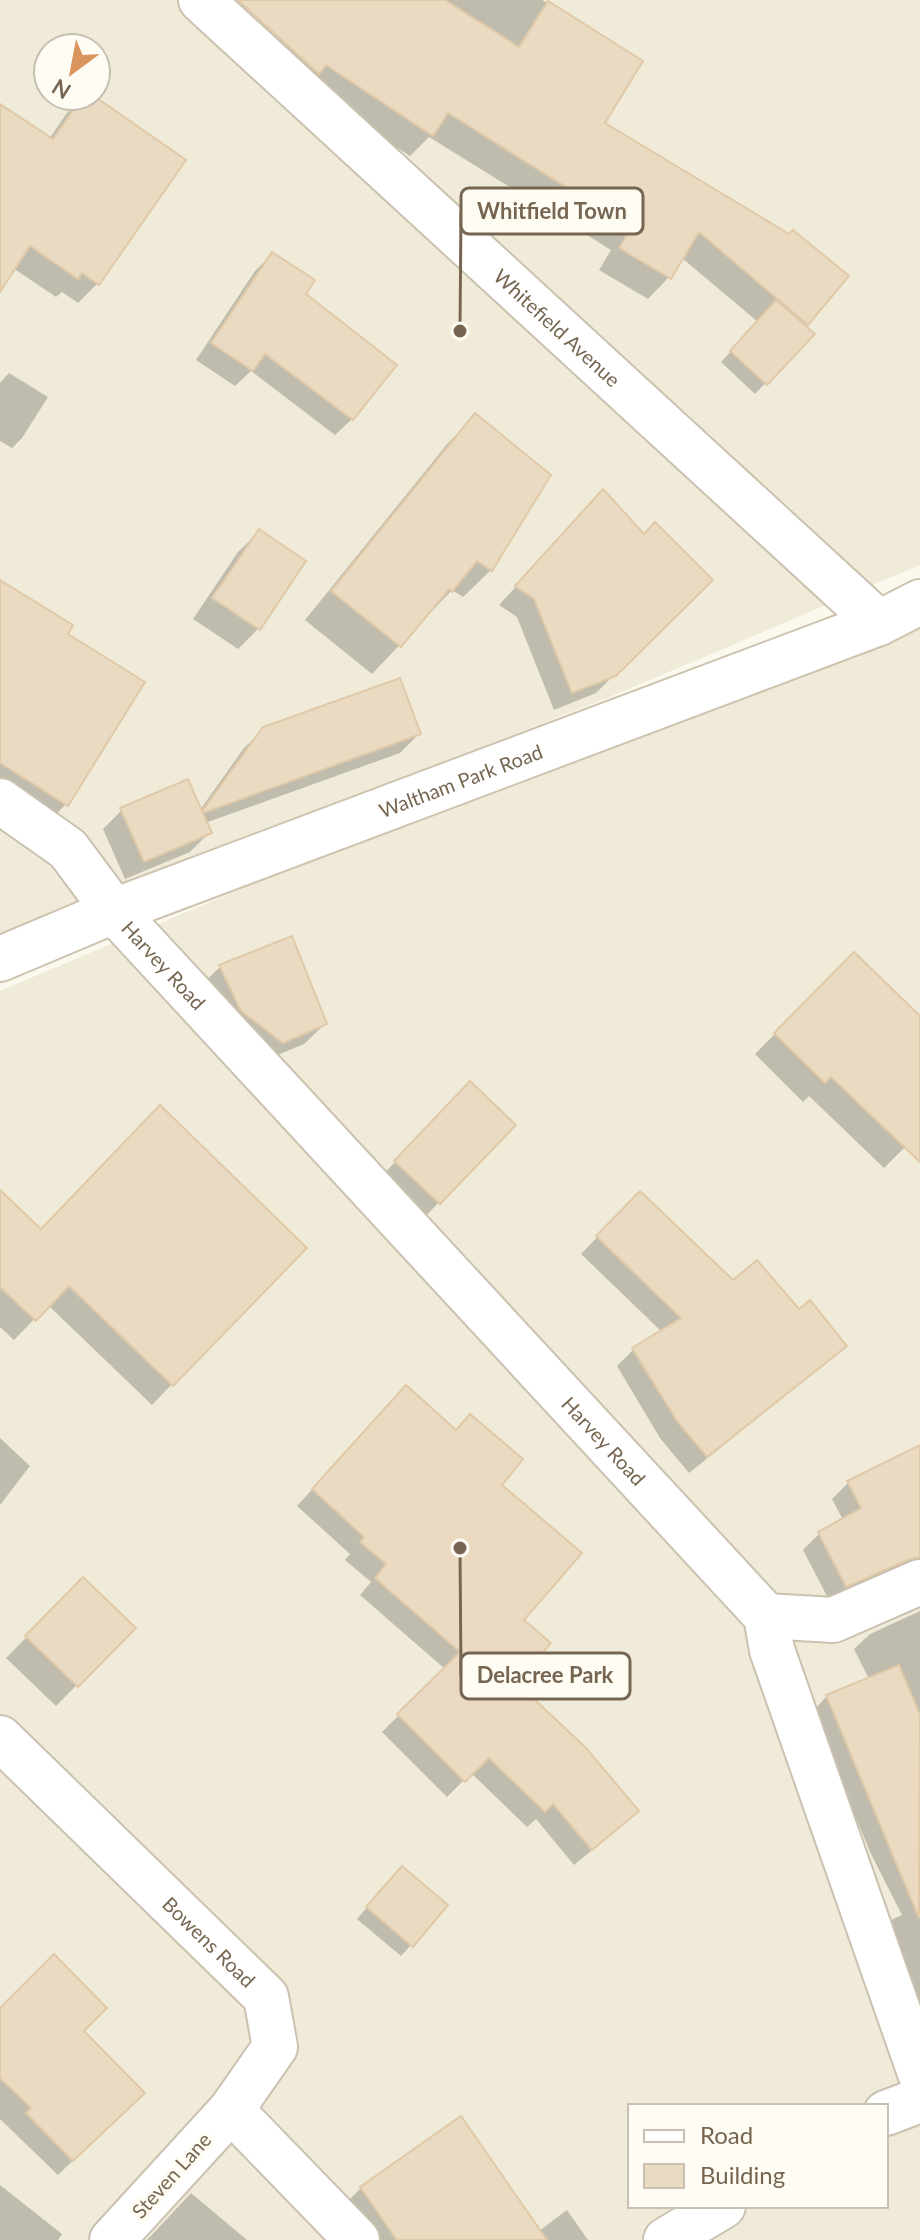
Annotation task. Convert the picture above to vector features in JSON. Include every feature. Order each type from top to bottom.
[{"type":"street","name":"Whitefield Avenue","points":[[201,0],[879,623]]},
{"type":"street","name":"Waltham Park Road","points":[[0,959],[114,911],[879,623],[920,602]]},
{"type":"street","name":"Harvey Road","points":[[0,801],[68,849],[114,911],[766,1616]]},
{"type":"street","points":[[920,1582],[833,1620],[766,1616],[772,1650],[920,2073]]},
{"type":"street","name":"Bowens Road","points":[[0,1738],[266,1997],[275,2047],[231,2110]]},
{"type":"street","points":[[888,2112],[920,2100]]},
{"type":"street","points":[[231,2110],[357,2240]]},
{"type":"street","name":"Steven Lane","points":[[112,2240],[231,2110]]},
{"type":"street","points":[[666,2240],[720,2208]]},
{"type":"shaded area","points":[[0,0],[920,0],[920,565],[610,697],[0,934]]},
{"type":"shaded area","points":[[920,588],[920,2240],[0,2240],[0,991],[785,658]]},
{"type":"building","points":[[238,0],[445,0],[519,47],[548,1],[643,61],[605,123],[789,234],[793,230],[849,276],[808,325],[699,232],[671,279],[619,248],[631,228],[448,113],[433,136],[326,65],[319,74]]},
{"type":"building","points":[[0,104],[53,139],[72,112],[112,112],[112,109],[186,160],[99,285],[82,273],[78,279],[30,246],[0,292]]},
{"type":"building","points":[[272,252],[315,280],[306,294],[397,365],[353,420],[265,354],[253,371],[211,343]]},
{"type":"building","points":[[776,300],[815,334],[767,385],[730,351]]},
{"type":"building","points":[[475,413],[551,475],[492,571],[477,561],[452,592],[449,589],[401,647],[331,591]]},
{"type":"building","points":[[603,489],[644,534],[655,522],[713,580],[616,676],[572,693],[534,599],[515,586]]},
{"type":"building","points":[[259,529],[306,561],[260,630],[212,598]]},
{"type":"building","points":[[0,580],[73,625],[68,634],[145,682],[68,806],[0,763]]},
{"type":"building","points":[[400,678],[421,734],[203,813],[212,833],[144,862],[120,808],[188,779],[202,811],[263,727]]},
{"type":"building","points":[[292,936],[327,1024],[283,1043],[241,1011],[219,965]]},
{"type":"building","points":[[854,952],[920,1016],[920,1162],[831,1077],[825,1083],[774,1033]]},
{"type":"building","points":[[470,1081],[516,1125],[440,1204],[394,1161]]},
{"type":"building","points":[[160,1105],[307,1248],[173,1386],[69,1286],[36,1321],[0,1287],[0,1190],[41,1229]]},
{"type":"building","points":[[640,1191],[733,1280],[757,1260],[799,1309],[810,1300],[847,1346],[707,1457],[677,1421],[632,1348],[681,1318],[596,1236]]},
{"type":"building","points":[[406,1385],[456,1430],[470,1414],[523,1459],[502,1485],[582,1553],[524,1620],[551,1643],[517,1683],[586,1748],[639,1811],[592,1850],[553,1804],[545,1812],[489,1758],[465,1782],[397,1714],[460,1652],[375,1578],[386,1564],[360,1542],[364,1537],[312,1489]]},
{"type":"building","points":[[920,1445],[920,1557],[846,1587],[818,1532],[861,1508],[847,1481]]},
{"type":"building","points":[[83,1577],[136,1628],[78,1687],[25,1636]]},
{"type":"building","points":[[899,1665],[920,1715],[919,1918],[826,1695]]},
{"type":"building","points":[[402,1866],[448,1905],[413,1947],[366,1907]]},
{"type":"building","points":[[54,1954],[107,2008],[84,2031],[145,2093],[73,2161],[26,2113],[31,2108],[0,2078],[0,2008]]},
{"type":"building","points":[[461,2116],[547,2240],[397,2240],[360,2187]]},
{"type":"place","name":"Whitfield Town","points":[[460,331]]},
{"type":"place","name":"Delacree Park","points":[[460,1548]]}]
